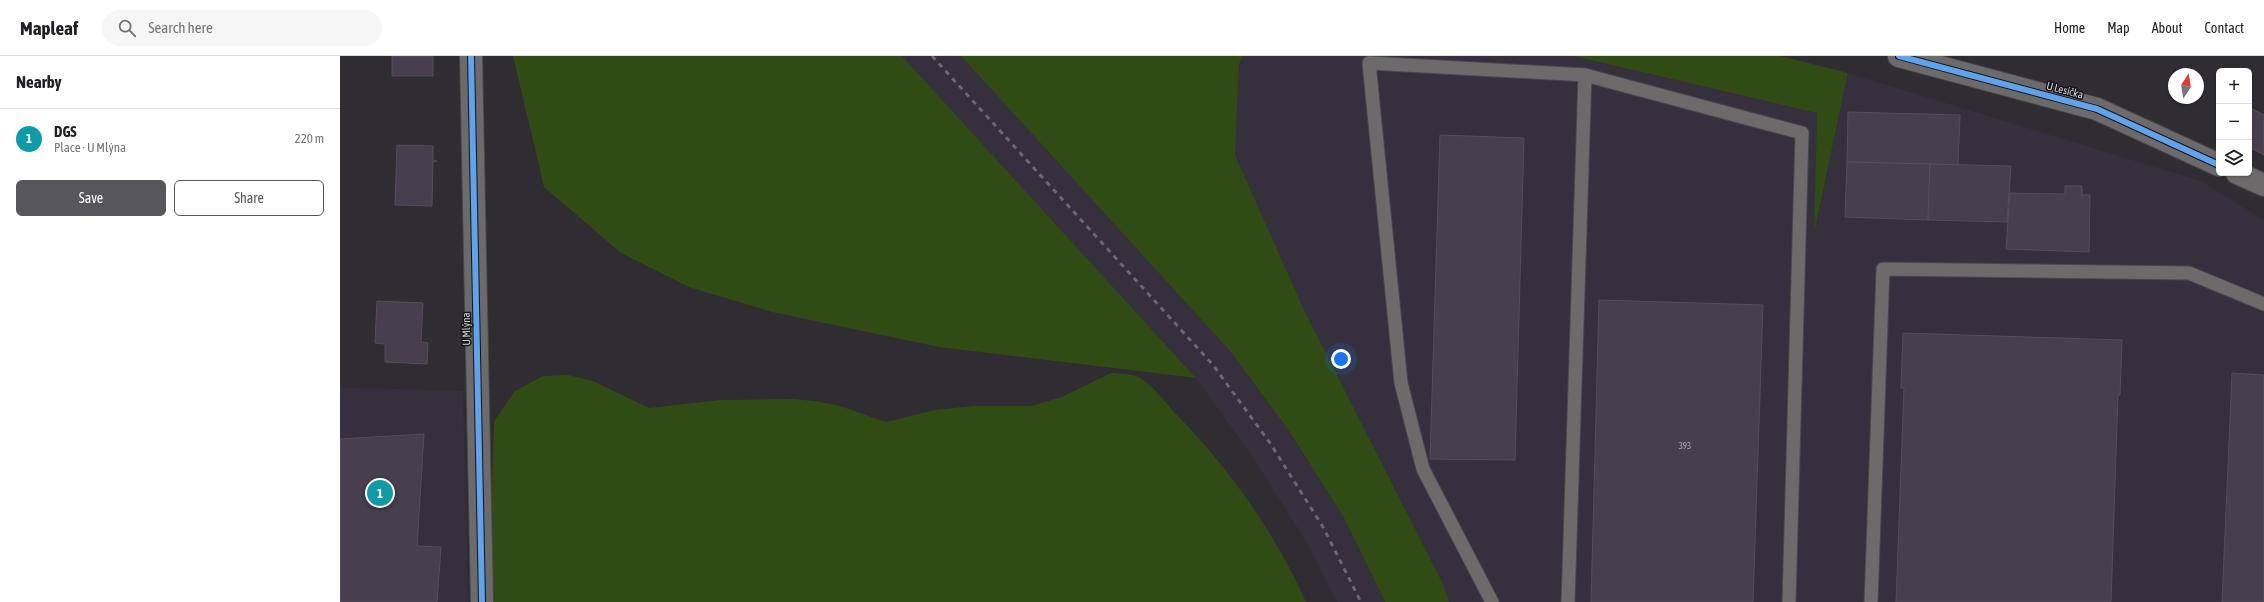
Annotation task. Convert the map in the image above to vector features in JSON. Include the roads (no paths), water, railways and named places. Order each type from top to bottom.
[{"type":"street","name":"U Mlýna","points":[[471,56],[482,602]]},
{"type":"street","name":"U Lesíčka","points":[[1899,56],[2097,110],[2216,164]]},
{"type":"street","points":[[2244,176],[2264,185]]},
{"type":"lane","points":[[1492,602],[1423,470],[1401,383],[1369,63],[1585,75],[1802,133],[1789,602]]},
{"type":"lane","points":[[1568,602],[1585,75]]},
{"type":"lane","points":[[1871,602],[1883,269],[2189,273],[2264,304]]},
{"type":"railway","points":[[932,56],[1213,365],[1270,443],[1323,527],[1361,602]]},
{"type":"place","name":"DGS","points":[[380,493]]}]
